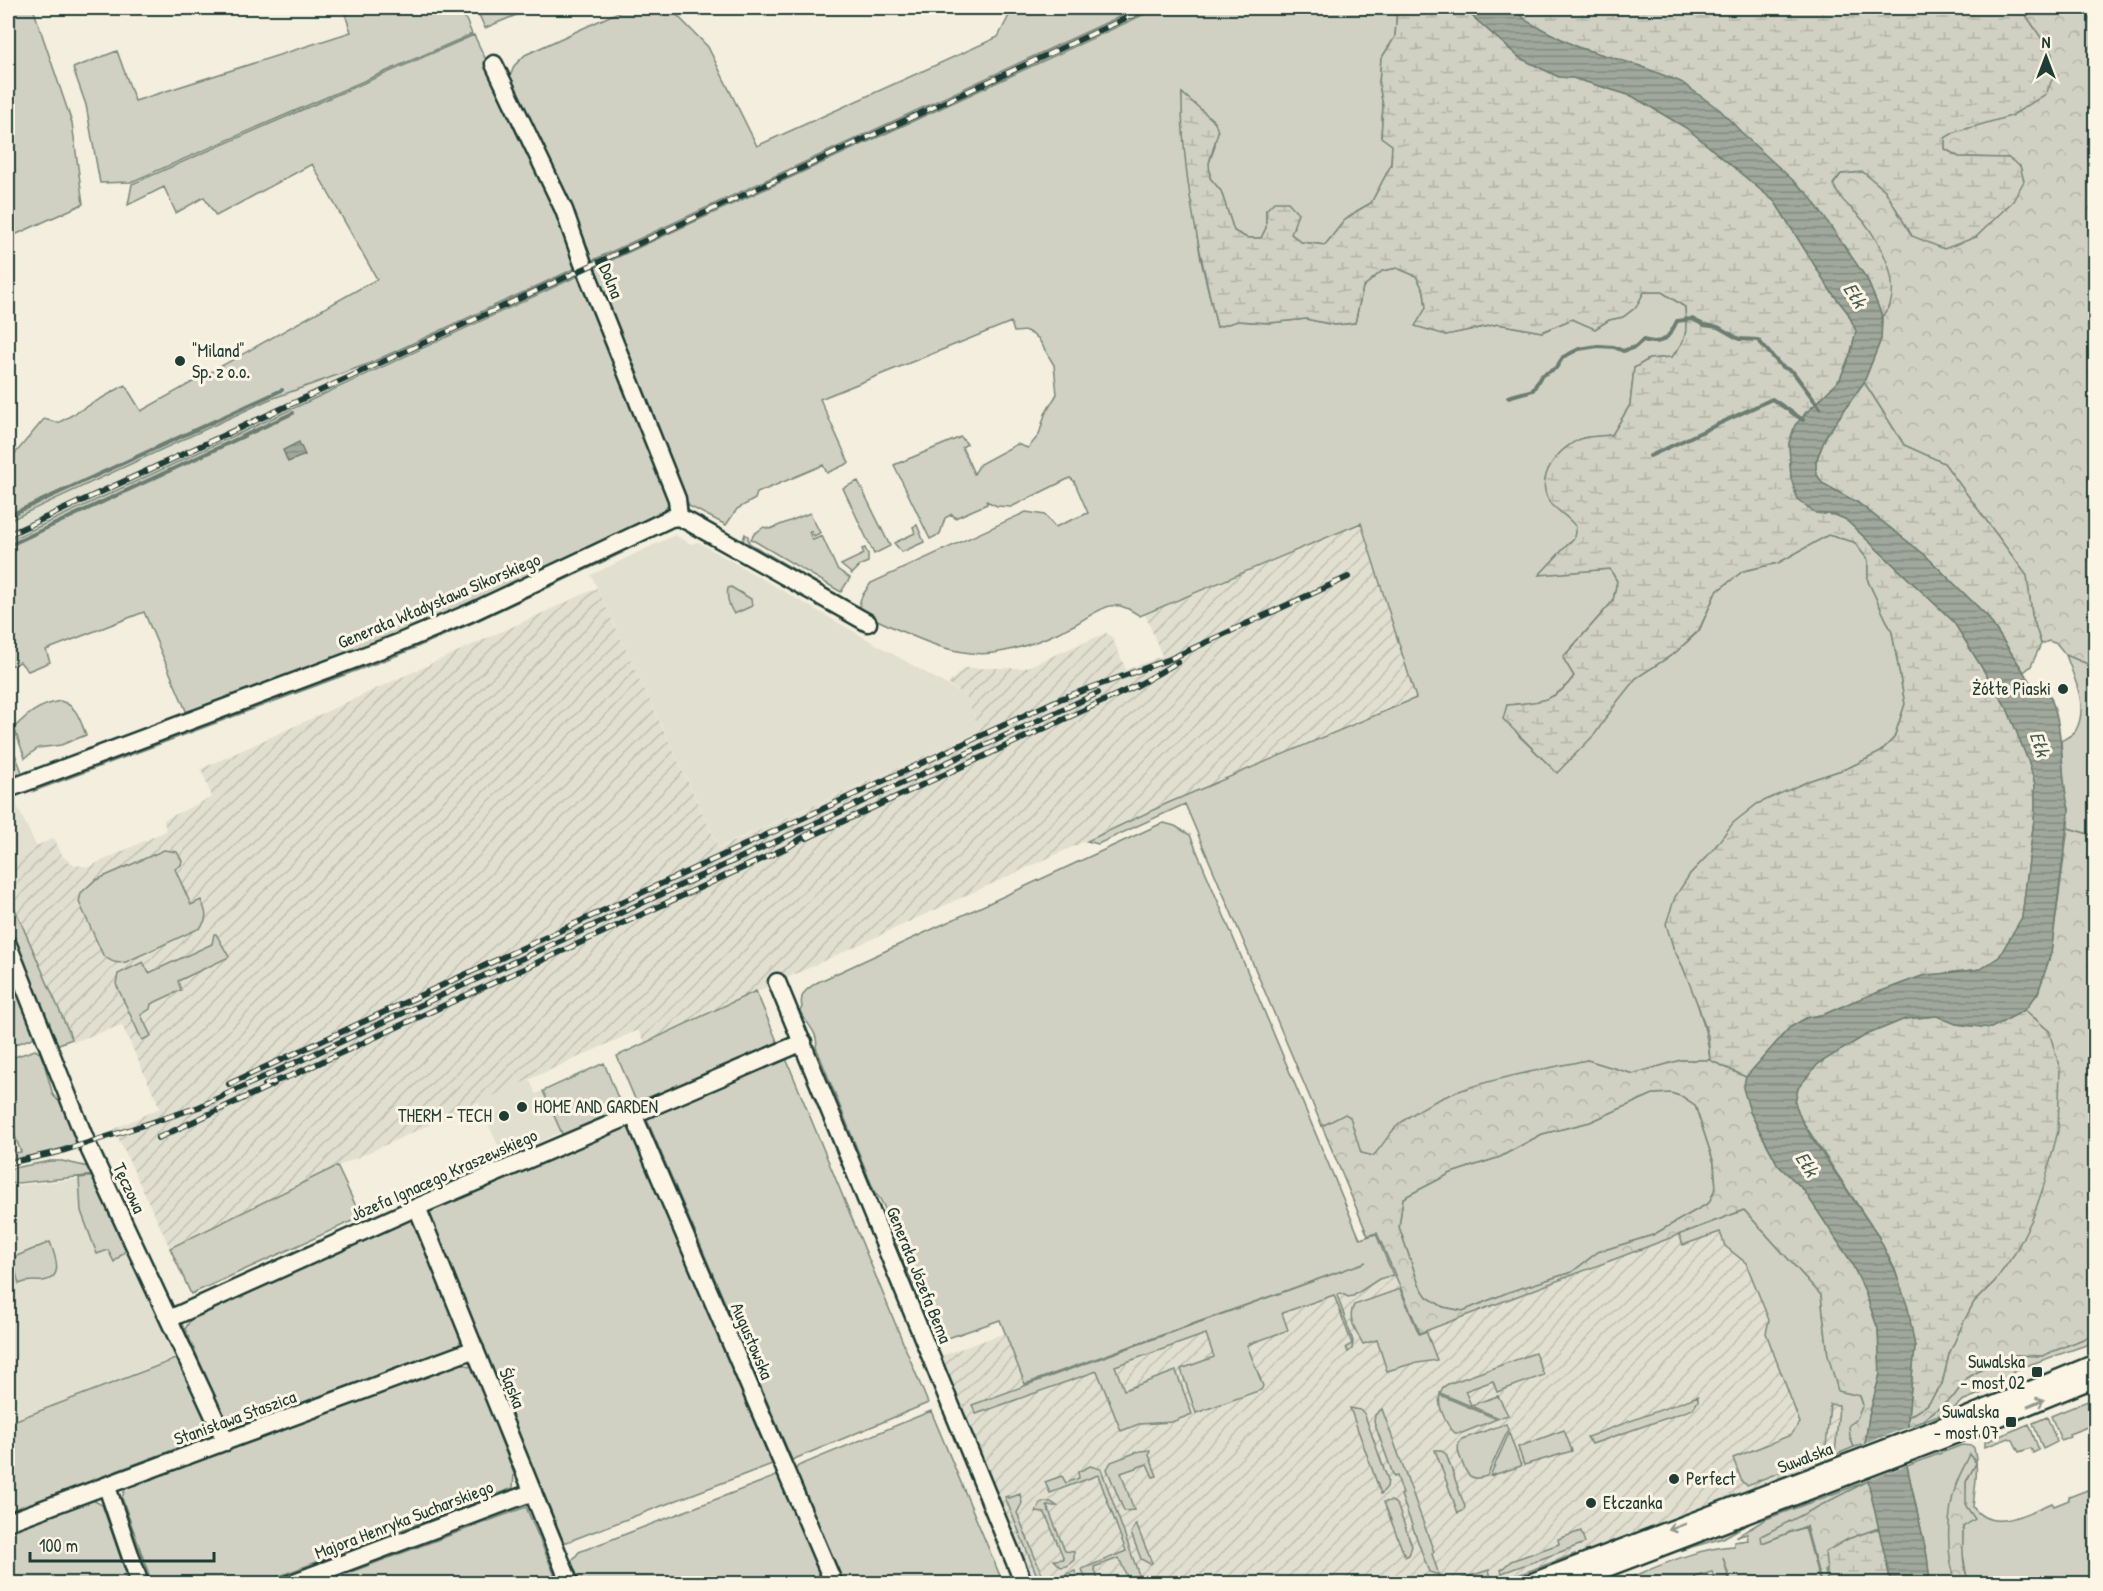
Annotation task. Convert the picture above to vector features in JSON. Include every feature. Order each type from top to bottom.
[{"type":"street","name":"Dolna","points":[[494,64],[564,210],[582,261],[677,499],[679,517]]},
{"type":"street","points":[[679,517],[733,545],[868,623]]},
{"type":"street","name":"Generała Władysława Sikorskiego","points":[[8,789],[398,643],[470,613],[664,521],[679,517]]},
{"type":"street","name":"Tęczowa","points":[[8,945],[87,1144],[226,1442]]},
{"type":"street","name":"Generała Józefa Bema","points":[[777,982],[1024,1584]]},
{"type":"street","name":"Józefa Ignacego Kraszewskiego","points":[[169,1319],[417,1207],[803,1042]]},
{"type":"street","name":"Augustowska","points":[[633,1114],[834,1584]]},
{"type":"street","name":"Śląska","points":[[417,1207],[570,1584]]},
{"type":"street","name":"Stanisława Staszica","points":[[8,1522],[475,1349]]},
{"type":"street","name":"Suwalska","points":[[1922,1441],[2096,1363]]},
{"type":"street","name":"Suwalska","points":[[1527,1584],[1550,1579],[2096,1378]]},
{"type":"street","name":"Suwalska","points":[[1565,1584],[1850,1468]]},
{"type":"street","points":[[107,1486],[140,1584]]},
{"type":"street","name":"Majora Henryka Sucharskiego","points":[[289,1584],[533,1492]]},
{"type":"shaded area","points":[[1138,8],[1158,8],[592,269],[589,262]]},
{"type":"shaded area","points":[[578,268],[580,275],[8,541],[8,521],[268,400],[368,364]]},
{"type":"shaded area","points":[[1360,523],[1416,698],[1168,803],[645,1043],[638,1030],[290,1188],[170,1248],[114,1129],[160,1108],[122,1025],[73,1042],[8,893],[8,859],[54,838],[63,857],[75,865],[89,867],[166,831],[164,820],[212,797],[201,769],[597,588],[719,848],[980,731],[966,696],[948,684],[964,668],[1025,668],[1106,633],[1112,637],[1126,670],[1162,656],[1145,614]]},
{"type":"shaded area","points":[[675,535],[691,544],[698,542],[966,696],[980,731],[719,847],[591,575]]},
{"type":"shaded area","points":[[8,802],[16,804],[36,846],[8,859]]},
{"type":"shaded area","points":[[529,1079],[536,1094],[543,1091],[562,1132],[504,1158],[478,1102]]},
{"type":"shaded area","points":[[94,1178],[176,1357],[8,1422],[8,1186]]},
{"type":"shaded area","points":[[1753,1207],[1832,1295],[1849,1455],[1507,1583],[1030,1583],[940,1363],[941,1356],[1005,1333],[1025,1385],[1365,1262],[1356,1241],[1376,1233],[1420,1334]]},
{"type":"green space","points":[[8,8],[33,8],[72,123],[83,204],[8,238]]},
{"type":"green space","points":[[343,8],[461,8],[472,34],[131,182],[100,183],[86,105],[73,68],[117,51],[135,101],[351,32]]},
{"type":"green space","points":[[476,8],[533,8],[485,28]]},
{"type":"green space","points":[[627,8],[670,8],[708,47],[757,146],[998,37],[1013,8],[1138,8],[589,262],[510,77],[514,66],[525,55]]},
{"type":"green space","points":[[1158,8],[1397,8],[1395,37],[1381,59],[1379,84],[1383,106],[1381,137],[1392,145],[1391,165],[1371,203],[1344,221],[1325,245],[1301,242],[1290,233],[1294,227],[1266,210],[1266,228],[1261,238],[1247,238],[1234,231],[1221,191],[1210,178],[1209,163],[1215,146],[1215,122],[1182,94],[1189,185],[1201,260],[1217,327],[1237,321],[1270,323],[1306,319],[1334,325],[1355,323],[1363,287],[1382,271],[1397,268],[1416,276],[1424,291],[1426,308],[1445,335],[1498,324],[1542,332],[1572,319],[1595,329],[1609,320],[1623,317],[1636,307],[1644,292],[1662,292],[1685,307],[1685,334],[1677,350],[1672,357],[1649,359],[1634,368],[1630,405],[1612,435],[1583,438],[1549,502],[1569,517],[1576,526],[1574,538],[1540,574],[1610,569],[1617,581],[1613,601],[1563,657],[1574,676],[1567,685],[1560,692],[1545,700],[1507,705],[1519,736],[1557,772],[1636,678],[1675,653],[1699,631],[1716,592],[1743,571],[1778,563],[1828,535],[1854,542],[1868,560],[1868,581],[1892,632],[1905,704],[1894,738],[1879,753],[1848,768],[1811,780],[1790,790],[1711,852],[1690,874],[1673,947],[1697,1002],[1710,1060],[1681,1060],[1633,1074],[1587,1060],[1395,1128],[1382,1148],[1373,1156],[1361,1153],[1345,1115],[1322,1126],[1185,804],[1098,844],[1087,841],[1168,803],[1416,698],[1361,523],[1140,616],[1122,607],[1110,606],[1049,637],[1005,651],[987,654],[968,653],[931,644],[862,613],[860,601],[871,583],[1026,512],[1045,515],[1055,527],[1088,513],[1074,481],[1070,478],[1011,507],[997,506],[986,501],[987,504],[955,518],[952,514],[945,518],[940,534],[930,539],[894,465],[961,437],[967,444],[962,447],[974,474],[980,464],[1017,444],[1028,448],[1039,435],[1045,414],[1057,394],[1054,365],[1038,338],[1027,331],[1014,332],[1011,322],[820,399],[849,463],[827,473],[823,465],[757,493],[755,499],[737,509],[726,525],[689,506],[592,269]]},
{"type":"green space","points":[[1397,8],[1463,8],[1520,58],[1559,77],[1573,78],[1632,96],[1688,129],[1775,202],[1830,290],[1848,313],[1856,331],[1851,352],[1840,379],[1821,400],[1805,413],[1789,443],[1791,478],[1816,513],[1835,515],[1845,519],[1953,621],[2007,708],[2035,784],[2035,811],[2022,918],[1999,957],[1981,969],[1922,976],[1825,1014],[1806,1018],[1789,1028],[1746,1077],[1710,1060],[1708,1036],[1699,1008],[1673,947],[1666,924],[1675,897],[1690,874],[1711,852],[1733,823],[1757,804],[1811,780],[1848,768],[1879,753],[1894,738],[1905,704],[1892,632],[1868,581],[1868,560],[1854,542],[1828,535],[1778,563],[1743,571],[1716,592],[1699,630],[1675,653],[1636,678],[1595,734],[1557,773],[1503,719],[1507,705],[1545,700],[1560,692],[1567,685],[1574,676],[1563,658],[1613,601],[1617,581],[1610,569],[1539,575],[1574,538],[1576,527],[1549,501],[1545,491],[1547,472],[1558,455],[1574,442],[1586,437],[1612,435],[1630,405],[1634,368],[1649,359],[1672,357],[1684,339],[1685,307],[1662,292],[1644,292],[1636,307],[1623,317],[1609,320],[1595,329],[1572,319],[1542,332],[1498,324],[1446,335],[1415,326],[1426,308],[1424,291],[1416,276],[1397,268],[1382,271],[1363,287],[1355,323],[1334,325],[1306,319],[1270,323],[1238,321],[1217,327],[1188,181],[1182,122],[1182,93],[1215,122],[1218,132],[1209,163],[1210,178],[1221,191],[1234,231],[1247,238],[1261,238],[1266,228],[1266,210],[1274,202],[1288,202],[1298,213],[1291,234],[1301,242],[1325,245],[1344,221],[1371,203],[1391,165],[1392,145],[1381,137],[1383,106],[1379,84],[1381,59],[1395,37]]},
{"type":"green space","points":[[1513,8],[2021,8],[2052,54],[2054,75],[2046,94],[2011,116],[1955,132],[1945,138],[1945,149],[1959,157],[2008,158],[2020,166],[2024,181],[2013,201],[1976,237],[1944,249],[1912,236],[1885,190],[1863,172],[1841,174],[1833,184],[1844,202],[1861,218],[1871,232],[1887,262],[1892,294],[1887,311],[1882,316],[1867,279],[1839,240],[1720,110],[1640,66],[1577,47],[1528,22]]},
{"type":"green space","points":[[2021,8],[2095,8],[2095,667],[2066,655],[2057,644],[2049,641],[2041,644],[2032,615],[2027,576],[1944,463],[1904,445],[1864,382],[1881,339],[1882,316],[1890,306],[1864,222],[1840,199],[1833,185],[1841,174],[1863,172],[1885,190],[1912,236],[2008,158],[1959,157],[1945,149],[1945,138],[2052,54]]},
{"type":"green space","points":[[474,35],[544,181],[578,267],[368,364],[268,400],[8,521],[8,462],[44,419],[58,423],[125,385],[141,411],[377,279],[312,164],[216,216],[204,197],[176,213],[164,187],[128,205],[132,184]]},
{"type":"green space","points":[[580,275],[668,496],[668,505],[664,511],[424,625],[187,713],[144,612],[46,650],[50,662],[28,671],[20,662],[8,667],[8,541]]},
{"type":"green space","points":[[1864,382],[1904,445],[1944,463],[2027,576],[2032,615],[2041,644],[2031,666],[2024,672],[1987,616],[1925,555],[1858,503],[1822,483],[1816,473],[1816,462],[1826,436]]},
{"type":"green space","points":[[858,481],[890,546],[874,554],[843,488]]},
{"type":"green space","points":[[810,513],[820,533],[814,536],[811,531],[809,532],[813,540],[822,536],[837,569],[850,578],[841,592],[751,539],[764,527],[770,529]]},
{"type":"green space","points":[[917,525],[924,542],[902,552],[894,543],[915,533],[913,527]]},
{"type":"green space","points":[[745,534],[748,536],[749,543],[845,599],[840,600],[746,547],[743,540]]},
{"type":"green space","points":[[865,548],[868,562],[852,574],[841,565],[864,554],[862,549]]},
{"type":"green space","points":[[617,551],[622,553],[401,654],[34,791],[38,786]]},
{"type":"green space","points":[[731,587],[751,599],[752,606],[734,614],[728,599],[728,588]]},
{"type":"green space","points":[[2066,655],[2095,667],[2095,836],[2068,828],[2069,809],[2065,797],[2061,741],[2076,730],[2080,721],[2081,702]]},
{"type":"green space","points":[[60,701],[74,710],[86,735],[61,745],[38,748],[25,758],[14,728],[35,710]]},
{"type":"green space","points":[[8,742],[22,772],[8,777]]},
{"type":"green space","points":[[1164,823],[1175,826],[1190,835],[1360,1239],[1376,1234],[1393,1275],[1379,1279],[1353,1296],[1348,1297],[1341,1293],[1337,1295],[1353,1341],[1352,1349],[1348,1352],[1346,1347],[1352,1344],[1334,1295],[1282,1313],[1288,1330],[1247,1345],[1263,1386],[1261,1390],[1196,1413],[1181,1369],[1214,1357],[1206,1334],[1115,1366],[1124,1390],[1176,1371],[1192,1414],[1172,1422],[1139,1424],[1121,1431],[1097,1371],[976,1414],[972,1405],[1366,1262],[1025,1384],[1000,1320],[945,1339],[938,1340],[933,1332],[888,1224],[884,1207],[875,1193],[816,1047],[816,1037],[800,1011],[802,996],[816,983]]},
{"type":"green space","points":[[2068,828],[2095,836],[2095,1334],[2042,1356],[2015,1355],[1989,1365],[1967,1378],[1954,1396],[1920,1422],[1908,1427],[1908,1417],[1927,1405],[1942,1384],[1949,1354],[1974,1302],[1995,1281],[2049,1031],[2025,1010],[2038,993],[2051,953]]},
{"type":"green space","points":[[164,850],[177,852],[182,861],[181,865],[175,869],[191,905],[201,900],[205,911],[205,921],[200,928],[126,962],[111,961],[103,955],[79,902],[81,893],[94,881]]},
{"type":"green space","points":[[8,893],[72,1039],[51,1047],[8,928]]},
{"type":"green space","points":[[214,934],[229,957],[178,981],[181,990],[151,1004],[150,1009],[141,1015],[151,1036],[142,1040],[116,984],[118,974],[143,962],[149,973],[212,944]]},
{"type":"green space","points":[[8,963],[34,1033],[33,1038],[8,1047]]},
{"type":"green space","points":[[756,991],[779,1046],[638,1106],[617,1056]]},
{"type":"green space","points":[[2025,1010],[2049,1031],[2060,1069],[2058,1131],[2044,1185],[2033,1217],[2015,1253],[1995,1281],[1974,1302],[1964,1321],[1949,1354],[1942,1384],[1927,1405],[1908,1417],[1915,1347],[1895,1270],[1878,1236],[1801,1119],[1795,1103],[1798,1088],[1818,1064],[1831,1055],[1866,1035],[1905,1019],[1937,1016],[1956,1024],[1991,1028]]},
{"type":"green space","points":[[35,1050],[40,1053],[44,1063],[53,1095],[66,1109],[80,1142],[45,1154],[8,1161],[8,1154],[21,1152],[8,1118],[8,1059]]},
{"type":"green space","points":[[785,1056],[928,1403],[792,1460],[645,1115]]},
{"type":"green space","points":[[1587,1060],[1633,1074],[1681,1060],[1710,1060],[1746,1077],[1744,1088],[1750,1112],[1761,1134],[1778,1165],[1803,1189],[1850,1260],[1864,1289],[1878,1329],[1880,1374],[1869,1416],[1865,1444],[1854,1447],[1850,1437],[1849,1425],[1856,1420],[1863,1405],[1860,1396],[1838,1391],[1828,1355],[1821,1295],[1744,1210],[1420,1333],[1377,1233],[1368,1236],[1322,1126],[1345,1114],[1350,1117],[1361,1153],[1373,1156],[1396,1127],[1416,1112],[1438,1100],[1487,1082]],"holes":[[[1671,1093],[1695,1105],[1714,1163],[1716,1187],[1709,1203],[1653,1235],[1598,1252],[1572,1272],[1509,1292],[1463,1311],[1443,1307],[1427,1297],[1419,1285],[1399,1227],[1403,1198],[1451,1173],[1500,1157],[1542,1134],[1590,1122],[1653,1094]]]},
{"type":"green space","points":[[604,1063],[624,1113],[564,1138],[543,1091]]},
{"type":"green space","points":[[1671,1093],[1695,1105],[1714,1163],[1716,1187],[1709,1203],[1653,1235],[1598,1252],[1572,1272],[1509,1292],[1463,1311],[1443,1307],[1427,1297],[1419,1285],[1399,1227],[1403,1198],[1451,1173],[1500,1157],[1542,1134],[1590,1122],[1653,1094]]},
{"type":"green space","points":[[627,1123],[772,1464],[564,1543],[427,1209]]},
{"type":"green space","points":[[62,1161],[93,1168],[96,1175],[8,1184],[8,1169]]},
{"type":"green space","points":[[337,1166],[361,1217],[191,1294],[170,1248]]},
{"type":"green space","points":[[97,1176],[127,1249],[114,1262],[108,1250],[97,1254],[81,1211],[79,1178]]},
{"type":"green space","points":[[1744,1210],[1821,1295],[1828,1355],[1860,1396],[1863,1405],[1850,1437],[1854,1447],[1835,1455],[1839,1405],[1830,1404],[1825,1458],[1812,1460],[1747,1485],[1742,1482],[1733,1458],[1791,1435],[1800,1423],[1766,1333],[1769,1320],[1746,1263],[1725,1246],[1720,1232],[1683,1245],[1679,1234]]},
{"type":"green space","points":[[409,1220],[415,1221],[462,1336],[459,1345],[233,1428],[227,1423],[185,1329],[192,1317]]},
{"type":"green space","points":[[50,1242],[57,1266],[54,1276],[43,1281],[19,1284],[12,1258]]},
{"type":"green space","points":[[1400,1289],[1419,1334],[1426,1331],[1437,1360],[1387,1371],[1377,1340],[1363,1344],[1353,1325],[1351,1315],[1354,1305]]},
{"type":"green space","points":[[2095,1334],[2095,1342],[2020,1368],[1994,1388],[1962,1401],[1952,1410],[1920,1422],[1954,1396],[1967,1378],[1989,1365],[2015,1355],[2042,1356]]},
{"type":"green space","points":[[1535,1353],[1544,1375],[1497,1392],[1493,1381],[1465,1391],[1471,1405],[1498,1396],[1508,1415],[1499,1418],[1440,1393],[1448,1384]]},
{"type":"green space","points":[[178,1358],[209,1429],[207,1437],[8,1512],[8,1423]]},
{"type":"green space","points":[[460,1363],[473,1367],[514,1474],[513,1488],[261,1583],[152,1583],[122,1498],[126,1486]]},
{"type":"green space","points":[[1440,1395],[1497,1419],[1462,1433],[1455,1433],[1443,1415]]},
{"type":"green space","points":[[1698,1396],[1693,1409],[1592,1444],[1587,1437]]},
{"type":"green space","points":[[2095,1398],[2095,1424],[2069,1434],[2070,1437],[2061,1440],[2051,1416]]},
{"type":"green space","points":[[1350,1408],[1364,1413],[1388,1480],[1387,1487],[1381,1494]]},
{"type":"green space","points":[[1382,1409],[1434,1552],[1432,1554],[1439,1575],[1429,1572],[1401,1495],[1403,1494],[1397,1476],[1394,1477],[1374,1422],[1375,1415]]},
{"type":"green space","points":[[931,1411],[1003,1583],[844,1583],[795,1470],[798,1466]]},
{"type":"green space","points":[[2047,1417],[2057,1442],[2043,1449],[2033,1423]]},
{"type":"green space","points":[[1506,1424],[1508,1430],[1487,1476],[1474,1478],[1468,1474],[1458,1450],[1462,1439]]},
{"type":"green space","points":[[2029,1424],[2039,1450],[2033,1453],[2031,1448],[2019,1452],[2013,1440],[2009,1438],[1985,1447],[1985,1442]]},
{"type":"green space","points":[[1564,1430],[1572,1451],[1524,1465],[1518,1447]]},
{"type":"green space","points":[[1509,1433],[1521,1466],[1490,1476]]},
{"type":"green space","points":[[1962,1445],[1972,1446],[1976,1463],[1956,1484],[1954,1577],[1957,1583],[1930,1583],[1927,1556],[1907,1466]]},
{"type":"green space","points":[[1150,1450],[1149,1455],[1157,1476],[1153,1477],[1147,1464],[1121,1473],[1134,1510],[1124,1511],[1107,1469],[1111,1462],[1140,1451]]},
{"type":"green space","points":[[1435,1450],[1446,1454],[1465,1507],[1463,1511],[1458,1513]]},
{"type":"green space","points":[[1970,1454],[1976,1463],[1966,1482],[1966,1506],[1975,1519],[1963,1527],[1963,1548],[1964,1564],[1971,1583],[1957,1583],[1949,1548],[1949,1521],[1956,1485]]},
{"type":"green space","points":[[1976,1463],[1973,1507],[1981,1515],[1990,1519],[2010,1519],[2052,1503],[2054,1506],[2069,1500],[2069,1497],[2095,1487],[2095,1583],[1971,1583],[1967,1579],[1962,1548],[1966,1482]]},
{"type":"green space","points":[[1090,1466],[1101,1469],[1139,1575],[1128,1579],[1119,1558],[1094,1567],[1099,1583],[1087,1583],[1082,1569],[1126,1551],[1098,1475],[1050,1493],[1045,1482],[1062,1476],[1066,1483],[1079,1478],[1078,1472]]},
{"type":"green space","points":[[779,1475],[825,1583],[579,1583],[570,1563],[579,1552]]},
{"type":"green space","points":[[1868,1481],[1762,1536],[1762,1543],[1805,1527],[1820,1583],[1731,1583],[1723,1557],[1730,1583],[1716,1583],[1712,1572],[1695,1577],[1696,1583],[1614,1584],[1688,1555],[1734,1546],[1734,1542],[1748,1540],[1747,1534],[1736,1537],[1766,1519]]},
{"type":"green space","points":[[1868,1481],[1879,1528],[1848,1539],[1825,1571],[1828,1583],[1821,1583],[1806,1526],[1762,1543],[1761,1536]]},
{"type":"green space","points":[[1020,1494],[1022,1503],[1017,1513],[1045,1582],[1075,1571],[1080,1583],[1040,1583],[1005,1497]]},
{"type":"green space","points":[[93,1500],[102,1505],[127,1575],[124,1582],[119,1584],[8,1584],[8,1531]]},
{"type":"green space","points":[[1391,1501],[1398,1507],[1412,1546],[1409,1555],[1405,1557],[1384,1502]]},
{"type":"green space","points":[[1051,1502],[1057,1506],[1047,1506],[1065,1551],[1074,1552],[1074,1560],[1067,1566],[1061,1567],[1054,1560],[1064,1559],[1045,1513],[1036,1512],[1040,1503]]},
{"type":"green space","points":[[526,1507],[558,1583],[321,1583]]},
{"type":"green space","points":[[1760,1517],[1723,1538],[1678,1551],[1601,1580],[1600,1578]]},
{"type":"green space","points":[[1136,1524],[1152,1563],[1150,1564],[1141,1559],[1131,1533]]},
{"type":"green space","points":[[1879,1528],[1891,1583],[1828,1583],[1825,1552],[1848,1539]]},
{"type":"green space","points":[[1581,1531],[1585,1543],[1502,1573],[1501,1570],[1511,1561],[1559,1544],[1558,1539]]},
{"type":"green space","points":[[1575,1554],[1577,1557],[1507,1583],[1504,1580]]},
{"type":"green space","points":[[1489,1570],[1491,1578],[1475,1583],[1448,1583]]},
{"type":"water","name":"Ełk","points":[[1463,8],[1513,8],[1528,22],[1577,47],[1640,66],[1681,82],[1720,110],[1809,195],[1867,279],[1882,316],[1881,339],[1864,382],[1826,436],[1816,461],[1816,473],[1822,483],[1858,503],[1925,555],[1987,616],[2030,682],[2037,685],[2043,683],[2056,712],[2069,809],[2051,953],[2038,993],[2025,1010],[1991,1028],[1956,1024],[1937,1016],[1905,1019],[1866,1035],[1818,1064],[1798,1088],[1795,1103],[1812,1138],[1878,1236],[1895,1270],[1908,1308],[1915,1347],[1908,1417],[1907,1466],[1927,1556],[1930,1583],[1891,1583],[1868,1481],[1865,1444],[1869,1416],[1880,1374],[1878,1329],[1864,1289],[1850,1260],[1803,1189],[1778,1165],[1750,1112],[1743,1088],[1746,1077],[1789,1028],[1806,1018],[1825,1014],[1922,976],[1981,969],[1999,957],[2022,917],[2035,811],[2035,784],[2029,763],[2007,708],[1953,621],[1845,519],[1835,515],[1816,513],[1797,499],[1791,478],[1789,443],[1795,425],[1840,379],[1851,352],[1856,331],[1848,313],[1830,290],[1775,202],[1688,129],[1632,96],[1573,78],[1559,77],[1520,58]]},
{"type":"water","points":[[299,442],[305,455],[288,462],[283,450]]},
{"type":"pier","points":[[1911,1426],[1910,1464],[1865,1481],[1862,1445]]},
{"type":"waterway","points":[[1508,397],[1533,390],[1541,376],[1556,368],[1563,357],[1579,349],[1598,346],[1614,347],[1623,351],[1635,347],[1643,340],[1660,341],[1668,336],[1677,321],[1692,319],[1704,325],[1718,327],[1739,339],[1758,340],[1781,366],[1793,372],[1820,408]]},
{"type":"waterway","points":[[8,516],[282,390]]},
{"type":"waterway","points":[[1650,456],[1772,399],[1803,420]]},
{"type":"waterway","points":[[8,546],[293,413]]},
{"type":"railway","points":[[8,535],[1148,8]]},
{"type":"railway","points":[[229,1084],[1060,699],[1170,659],[1348,577]]},
{"type":"railway","points":[[807,838],[1138,685],[1178,662]]},
{"type":"railway","points":[[122,1132],[199,1107],[1098,693]]},
{"type":"railway","points":[[265,1085],[293,1075],[788,847],[812,832]]},
{"type":"railway","points":[[158,1138],[274,1084]]},
{"type":"railway","points":[[8,1163],[59,1152],[128,1130]]},
{"type":"place","name":"\"Miland\" Sp. z o.o.","points":[[180,361]]},
{"type":"place","name":"Żółte Piaski","points":[[2063,689]]},
{"type":"place","name":"HOME AND GARDEN","points":[[522,1107]]},
{"type":"place","name":"THERM - TECH","points":[[504,1116]]},
{"type":"place","name":"Suwalska - most 02","points":[[2037,1372]]},
{"type":"place","name":"Suwalska - most 07","points":[[2011,1422]]},
{"type":"place","name":"Perfect","points":[[1674,1479]]},
{"type":"place","name":"Ełczanka","points":[[1591,1503]]}]
